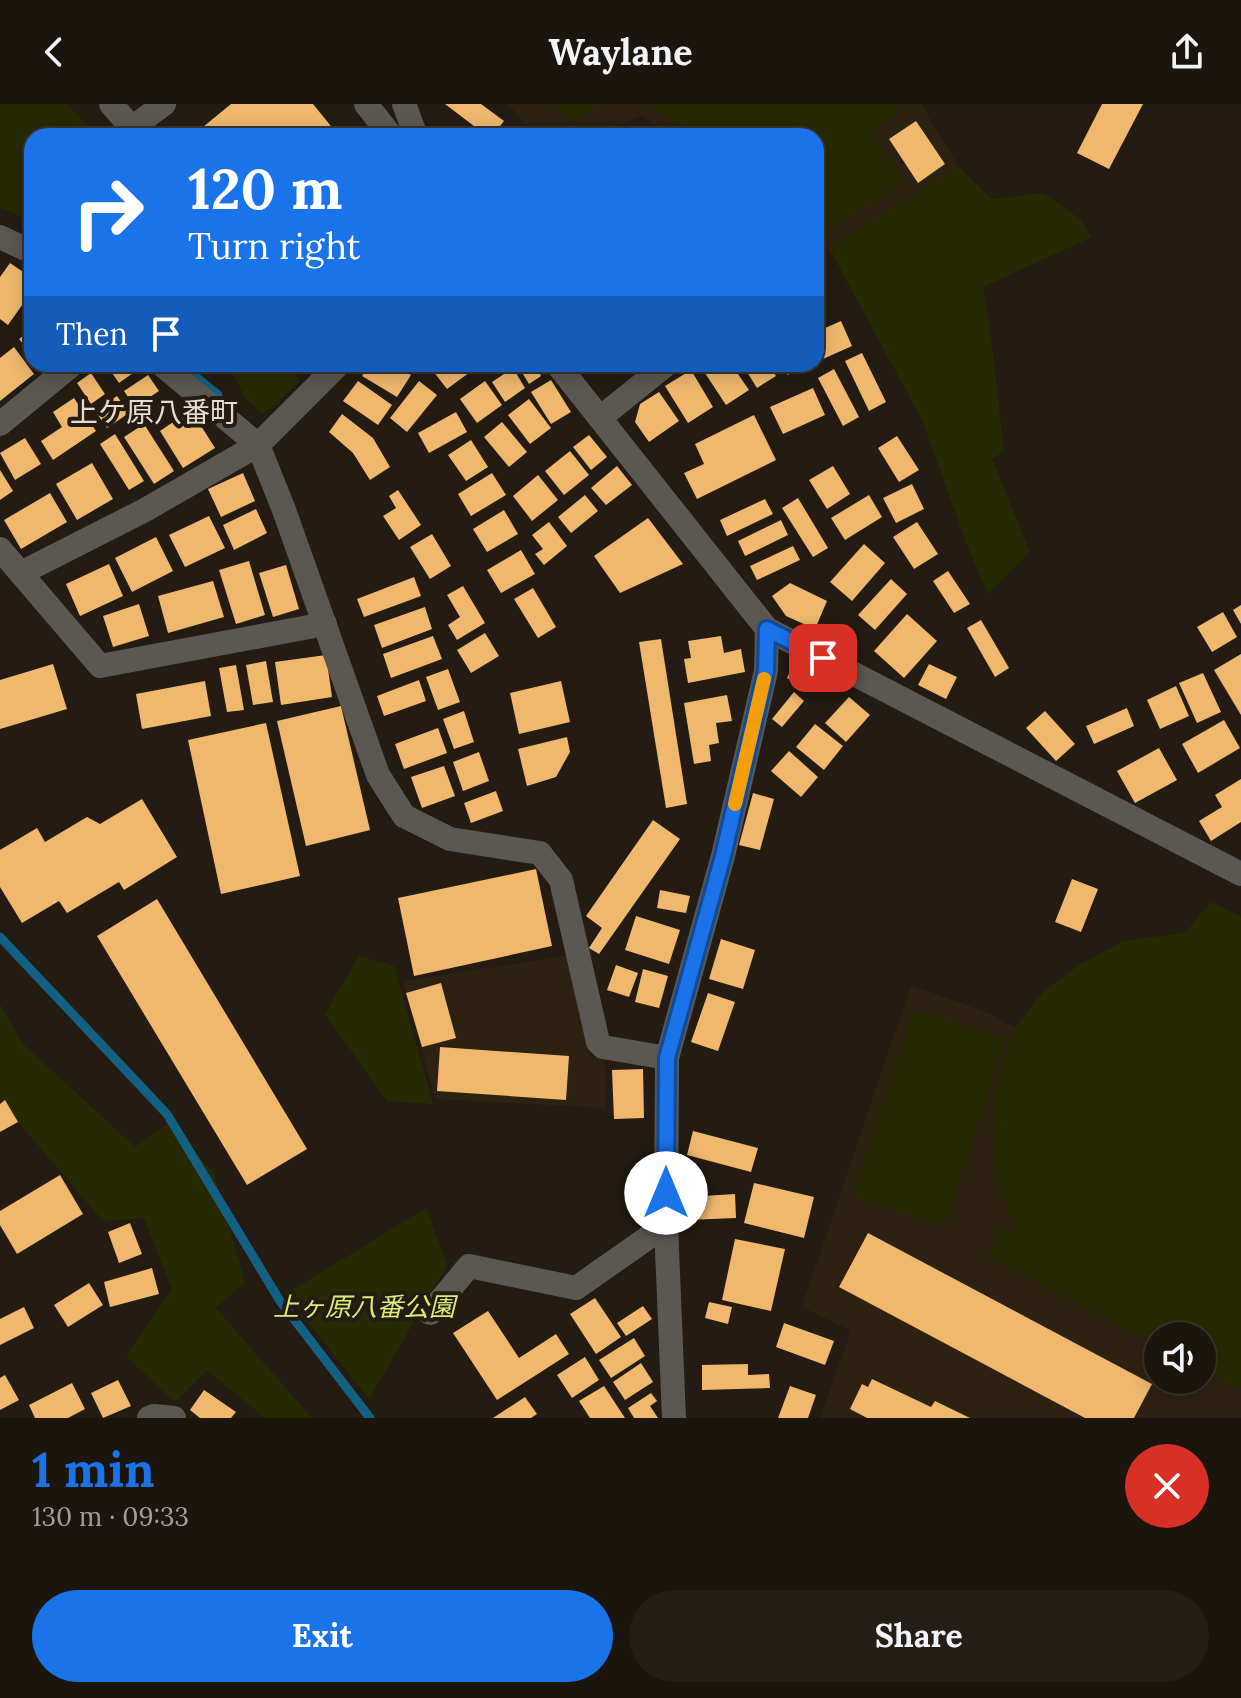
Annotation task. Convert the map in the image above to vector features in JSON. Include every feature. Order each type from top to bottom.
[{"type":"street","points":[[111,104],[128,128]]},
{"type":"street","points":[[136,128],[164,104]]},
{"type":"street","points":[[366,104],[385,128]]},
{"type":"street","points":[[404,104],[413,128]]},
{"type":"street","points":[[0,237],[24,248]]},
{"type":"street","points":[[0,424],[63,372]]},
{"type":"street","points":[[171,372],[258,445],[378,775],[404,816],[450,839],[540,853],[561,880],[598,1042],[603,1047],[667,1058]]},
{"type":"street","points":[[21,573],[145,510],[258,445],[331,372]]},
{"type":"street","points":[[563,372],[767,629],[1241,874]]},
{"type":"street","points":[[600,418],[657,372]]},
{"type":"street","points":[[0,549],[100,666],[325,624]]},
{"type":"street","points":[[674,1418],[666,1225],[667,1058],[723,856],[766,671],[767,629]]},
{"type":"street","points":[[430,1313],[469,1266],[576,1288],[666,1225]]},
{"type":"street","points":[[149,1418],[174,1418]]},
{"type":"shaded area","points":[[508,104],[921,104],[959,167],[829,248],[824,245],[824,128],[659,128],[642,116],[612,128],[529,128]]},
{"type":"shaded area","points":[[1211,902],[1241,917],[1241,1418],[820,1418],[851,1331],[802,1307],[911,985],[991,1014],[1015,1028],[1043,992],[1078,966],[1123,941],[1185,933]]},
{"type":"shaded area","points":[[566,956],[591,1057],[605,1059],[606,1108],[435,1099],[403,981]]},
{"type":"green space","points":[[0,104],[67,104],[89,128],[24,128],[24,218],[0,208]]},
{"type":"green space","points":[[553,104],[602,104],[573,122]]},
{"type":"green space","points":[[649,104],[896,104],[901,112],[870,132],[904,181],[826,232],[824,128],[682,128]]},
{"type":"green space","points":[[959,167],[992,199],[1043,193],[1080,219],[1092,237],[983,287],[1004,451],[992,459],[1030,552],[988,594],[922,420],[829,248]]},
{"type":"green space","points":[[232,372],[297,372],[299,382],[263,414],[244,396]]},
{"type":"green space","points":[[1211,902],[1241,917],[1241,1389],[1216,1376],[1216,1322],[1144,1322],[1144,1338],[988,1256],[1002,1228],[1017,1233],[994,1170],[994,1102],[1015,1028],[1043,992],[1078,966],[1123,941],[1185,933]]},
{"type":"green space","points":[[359,956],[394,966],[433,1104],[387,1101],[325,1014]]},
{"type":"green space","points":[[0,1004],[23,1044],[135,1147],[167,1124],[213,1171],[245,1282],[216,1308],[312,1418],[265,1418],[207,1370],[175,1402],[126,1356],[172,1289],[144,1218],[103,1221],[0,1101]]},
{"type":"green space","points":[[915,1010],[1006,1039],[945,1225],[854,1196]]},
{"type":"green space","name":"上ヶ原八番公園","points":[[426,1208],[447,1265],[369,1399],[286,1294]]},
{"type":"building","points":[[231,104],[313,104],[332,128],[202,128]]},
{"type":"building","points":[[445,104],[481,104],[504,121],[498,128],[476,128]]},
{"type":"building","points":[[1102,104],[1143,104],[1109,169],[1077,153]]},
{"type":"building","points":[[916,121],[945,164],[918,183],[889,139]]},
{"type":"building","points":[[10,263],[24,273],[24,302],[8,325],[0,319],[0,277]]},
{"type":"building","points":[[841,321],[852,346],[824,359],[824,328]]},
{"type":"building","points":[[14,347],[24,360],[24,372],[34,374],[0,401],[0,358]]},
{"type":"building","points":[[862,353],[886,402],[869,411],[845,361]]},
{"type":"building","points":[[834,369],[859,417],[843,426],[818,378]]},
{"type":"building","points":[[111,372],[135,372],[119,383]]},
{"type":"building","points":[[364,372],[406,372],[411,375],[397,397],[362,376]]},
{"type":"building","points":[[434,372],[470,372],[447,389]]},
{"type":"building","points":[[507,372],[515,372],[525,388],[505,402],[492,382]]},
{"type":"building","points":[[522,372],[539,372],[541,376],[529,384]]},
{"type":"building","points":[[692,372],[713,407],[688,423],[665,386]]},
{"type":"building","points":[[704,372],[737,372],[749,390],[726,405]]},
{"type":"building","points":[[747,372],[773,372],[776,376],[757,388]]},
{"type":"building","points":[[91,373],[105,394],[91,404],[77,383]]},
{"type":"building","points":[[148,375],[159,391],[135,407],[124,391]]},
{"type":"building","points":[[551,380],[571,412],[551,424],[531,392]]},
{"type":"building","points":[[358,381],[392,405],[378,425],[343,401]]},
{"type":"building","points":[[419,381],[437,395],[407,432],[390,418]]},
{"type":"building","points":[[485,381],[502,405],[477,423],[460,399]]},
{"type":"building","points":[[813,388],[825,415],[783,434],[770,407]]},
{"type":"building","points":[[659,392],[679,421],[649,442],[635,422],[640,404]]},
{"type":"building","points":[[117,396],[129,413],[107,428],[95,411]]},
{"type":"building","points":[[74,398],[96,431],[53,460],[41,441],[62,427],[53,412]]},
{"type":"building","points":[[529,399],[551,428],[530,444],[508,415]]},
{"type":"building","points":[[191,410],[215,448],[183,468],[160,431]]},
{"type":"building","points":[[456,412],[467,432],[429,453],[418,433]]},
{"type":"building","points":[[342,414],[373,438],[390,467],[370,480],[353,453],[329,432]]},
{"type":"building","points":[[754,415],[776,460],[697,499],[684,473],[704,464],[695,444]]},
{"type":"building","points":[[502,422],[527,452],[509,467],[484,437]]},
{"type":"building","points":[[144,424],[174,471],[154,484],[124,437]]},
{"type":"building","points":[[115,434],[144,481],[129,490],[100,444]]},
{"type":"building","points":[[589,435],[607,457],[591,470],[573,447]]},
{"type":"building","points":[[897,436],[919,470],[899,482],[878,448]]},
{"type":"building","points":[[25,438],[41,464],[15,480],[0,453]]},
{"type":"building","points":[[471,440],[488,467],[466,481],[448,455]]},
{"type":"building","points":[[570,451],[589,475],[564,495],[545,471]]},
{"type":"building","points":[[92,463],[113,499],[77,520],[56,484]]},
{"type":"building","points":[[617,466],[632,485],[606,505],[591,488]]},
{"type":"building","points":[[833,466],[850,494],[827,509],[809,480]]},
{"type":"building","points":[[0,470],[13,491],[0,500]]},
{"type":"building","points":[[243,473],[255,501],[221,517],[208,489]]},
{"type":"building","points":[[492,473],[506,495],[471,516],[458,494]]},
{"type":"building","points":[[538,475],[558,500],[532,521],[513,496]]},
{"type":"building","points":[[912,484],[924,509],[896,523],[883,498]]},
{"type":"building","points":[[398,490],[421,525],[399,540],[383,516],[396,508],[389,496]]},
{"type":"building","points":[[50,493],[67,522],[21,549],[4,520]]},
{"type":"building","points":[[585,495],[598,511],[571,533],[558,517]]},
{"type":"building","points":[[869,495],[882,517],[845,540],[831,518]]},
{"type":"building","points":[[798,498],[828,548],[813,557],[782,508]]},
{"type":"building","points":[[765,499],[773,514],[727,536],[720,520]]},
{"type":"building","points":[[256,509],[267,533],[234,550],[223,525]]},
{"type":"building","points":[[504,510],[518,534],[487,552],[473,529]]},
{"type":"building","points":[[209,516],[225,548],[185,567],[169,535]]},
{"type":"building","points":[[648,518],[683,564],[620,593],[594,556]]},
{"type":"building","points":[[781,520],[788,535],[745,556],[738,541]]},
{"type":"building","points":[[549,522],[567,546],[544,565],[535,554],[543,549],[532,535]]},
{"type":"building","points":[[917,522],[938,554],[914,569],[893,537]]},
{"type":"building","points":[[432,534],[451,566],[430,579],[410,547]]},
{"type":"building","points":[[156,537],[173,571],[132,592],[115,558]]},
{"type":"building","points":[[864,544],[885,563],[852,601],[830,582]]},
{"type":"building","points":[[793,546],[800,560],[757,580],[750,566]]},
{"type":"building","points":[[521,550],[535,574],[501,593],[487,570]]},
{"type":"building","points":[[249,561],[265,615],[236,624],[219,570]]},
{"type":"building","points":[[109,564],[123,596],[80,616],[66,584]]},
{"type":"building","points":[[286,565],[299,609],[273,617],[259,573]]},
{"type":"building","points":[[948,571],[970,604],[954,613],[933,581]]},
{"type":"building","points":[[414,577],[421,596],[364,617],[357,599]]},
{"type":"building","points":[[891,579],[907,594],[875,630],[858,615]]},
{"type":"building","points":[[213,581],[224,617],[168,633],[158,596]]},
{"type":"building","points":[[790,583],[827,601],[815,629],[786,616],[772,596]]},
{"type":"building","points":[[463,586],[485,623],[457,640],[448,625],[460,617],[447,595]]},
{"type":"building","points":[[533,588],[556,627],[538,638],[514,599]]},
{"type":"building","points":[[139,604],[149,636],[113,647],[103,616]]},
{"type":"building","points":[[1241,605],[1241,624],[1233,610]]},
{"type":"building","points":[[425,607],[432,629],[382,648],[374,625]]},
{"type":"building","points":[[1223,612],[1237,637],[1212,652],[1197,627]]},
{"type":"building","points":[[907,614],[937,641],[904,678],[874,651]]},
{"type":"building","points":[[981,620],[1009,668],[995,677],[967,628]]},
{"type":"building","points":[[485,633],[499,656],[471,673],[457,650]]},
{"type":"building","points":[[433,636],[442,659],[391,678],[383,654]]},
{"type":"building","points":[[721,636],[724,653],[741,649],[745,672],[688,683],[684,659],[691,658],[688,641]]},
{"type":"building","points":[[661,639],[687,804],[666,808],[639,642]]},
{"type":"building","points":[[1241,654],[1241,715],[1214,670]]},
{"type":"building","points":[[326,655],[332,697],[281,705],[275,662]]},
{"type":"building","points":[[266,661],[273,702],[253,705],[246,665]]},
{"type":"building","points":[[794,663],[821,678],[813,692],[787,678]]},
{"type":"building","points":[[53,664],[67,709],[0,729],[0,680]]},
{"type":"building","points":[[929,664],[957,677],[946,699],[918,685]]},
{"type":"building","points":[[236,665],[244,710],[227,712],[219,668]]},
{"type":"building","points":[[448,669],[460,702],[438,710],[426,677]]},
{"type":"building","points":[[1203,673],[1221,712],[1197,723],[1179,683]]},
{"type":"building","points":[[419,680],[426,701],[384,716],[377,696]]},
{"type":"building","points":[[205,681],[211,716],[142,729],[136,694]]},
{"type":"building","points":[[561,681],[570,722],[519,734],[510,693]]},
{"type":"building","points":[[1176,686],[1189,716],[1160,729],[1147,700]]},
{"type":"building","points":[[794,692],[804,701],[782,727],[772,719]]},
{"type":"building","points":[[727,695],[732,721],[716,723],[719,743],[709,745],[711,761],[694,764],[684,703]]},
{"type":"building","points":[[849,697],[870,715],[846,742],[825,723]]},
{"type":"building","points":[[341,706],[370,830],[306,846],[277,721]]},
{"type":"building","points":[[1127,708],[1134,726],[1094,744],[1086,726]]},
{"type":"building","points":[[464,711],[474,742],[454,749],[443,719]]},
{"type":"building","points":[[1045,711],[1075,744],[1056,761],[1026,728]]},
{"type":"building","points":[[1224,720],[1240,748],[1198,773],[1182,744]]},
{"type":"building","points":[[266,723],[300,876],[221,894],[188,740]]},
{"type":"building","points":[[815,724],[843,746],[824,770],[796,747]]},
{"type":"building","points":[[438,728],[447,753],[404,769],[395,744]]},
{"type":"building","points":[[567,737],[570,752],[556,777],[527,786],[518,749]]},
{"type":"building","points":[[1159,748],[1177,780],[1135,803],[1117,771]]},
{"type":"building","points":[[789,751],[818,777],[801,797],[771,771]]},
{"type":"building","points":[[479,752],[489,781],[463,791],[453,762]]},
{"type":"building","points":[[444,766],[455,796],[422,808],[411,777]]},
{"type":"building","points":[[1241,779],[1241,822],[1211,841],[1199,821],[1222,807],[1215,795]]},
{"type":"building","points":[[496,791],[503,811],[471,823],[464,803]]},
{"type":"building","points":[[753,793],[774,799],[760,850],[739,845]]},
{"type":"building","points":[[142,799],[177,857],[124,890],[119,882],[67,913],[59,901],[22,923],[0,887],[0,850],[37,828],[45,842],[87,817],[100,824]]},
{"type":"building","points":[[653,820],[680,839],[599,954],[589,948],[602,928],[586,916]]},
{"type":"building","points":[[536,869],[552,946],[414,976],[398,898]]},
{"type":"building","points":[[1072,879],[1098,889],[1081,932],[1055,922]]},
{"type":"building","points":[[660,890],[690,896],[686,913],[657,908]]},
{"type":"building","points":[[157,899],[307,1149],[247,1185],[97,936]]},
{"type":"building","points":[[636,916],[680,930],[669,964],[625,950]]},
{"type":"building","points":[[721,939],[755,950],[743,989],[709,979]]},
{"type":"building","points":[[616,965],[638,973],[629,997],[607,990]]},
{"type":"building","points":[[643,969],[668,976],[659,1008],[635,1002]]},
{"type":"building","points":[[441,983],[456,1038],[422,1047],[406,993]]},
{"type":"building","points":[[708,993],[735,1002],[718,1051],[691,1042]]},
{"type":"building","points":[[440,1047],[569,1056],[566,1100],[437,1091]]},
{"type":"building","points":[[643,1069],[644,1118],[614,1119],[612,1070]]},
{"type":"building","points":[[5,1100],[18,1122],[0,1132],[0,1104]]},
{"type":"building","points":[[693,1131],[758,1148],[751,1172],[687,1155]]},
{"type":"building","points":[[60,1175],[83,1214],[17,1254],[0,1225],[0,1211]]},
{"type":"building","points":[[754,1183],[814,1197],[804,1238],[744,1223]]},
{"type":"building","points":[[735,1194],[736,1218],[688,1220],[687,1197]]},
{"type":"building","points":[[130,1223],[142,1254],[119,1263],[108,1232]]},
{"type":"building","points":[[868,1233],[1144,1380],[1144,1394],[1147,1394],[1134,1418],[1085,1418],[839,1287]]},
{"type":"building","points":[[735,1239],[785,1249],[771,1311],[722,1300]]},
{"type":"building","points":[[152,1268],[159,1294],[110,1307],[104,1282]]},
{"type":"building","points":[[89,1283],[103,1305],[68,1327],[54,1305]]},
{"type":"building","points":[[595,1298],[621,1337],[596,1354],[570,1314]]},
{"type":"building","points":[[709,1302],[732,1307],[728,1324],[705,1318]]},
{"type":"building","points":[[643,1306],[652,1319],[626,1336],[617,1323]]},
{"type":"building","points":[[24,1307],[34,1328],[0,1345],[0,1319]]},
{"type":"building","points":[[488,1311],[519,1358],[556,1334],[569,1354],[497,1400],[453,1333]]},
{"type":"building","points":[[784,1323],[834,1341],[825,1365],[776,1347]]},
{"type":"building","points":[[634,1338],[645,1356],[611,1378],[599,1360]]},
{"type":"building","points":[[585,1357],[599,1380],[572,1398],[557,1375]]},
{"type":"building","points":[[641,1363],[653,1382],[625,1400],[613,1382]]},
{"type":"building","points":[[748,1364],[748,1375],[769,1374],[770,1388],[702,1390],[702,1365]]},
{"type":"building","points":[[5,1375],[19,1400],[0,1410],[0,1378]]},
{"type":"building","points":[[872,1379],[931,1407],[935,1401],[970,1418],[867,1418],[850,1409],[862,1384],[868,1387]]},
{"type":"building","points":[[118,1380],[131,1406],[103,1418],[91,1393]]},
{"type":"building","points":[[72,1383],[85,1409],[68,1418],[35,1418],[29,1405]]},
{"type":"building","points":[[604,1386],[625,1418],[590,1418],[579,1401]]},
{"type":"building","points":[[790,1386],[816,1395],[808,1418],[778,1418]]},
{"type":"building","points":[[204,1390],[236,1412],[231,1418],[200,1418],[190,1410]]},
{"type":"building","points":[[651,1393],[657,1401],[650,1406],[658,1418],[634,1418],[628,1408]]},
{"type":"building","points":[[525,1397],[537,1414],[531,1418],[493,1418]]},
{"type":"waterway","points":[[190,372],[218,395]]},
{"type":"waterway","points":[[0,937],[167,1114],[280,1301],[370,1418]]},
{"type":"slow traffic","points":[[735,804],[764,679]]},
{"type":"district","name":"上ケ原八番町","points":[[154,412]]},
{"type":"route","points":[[666,1193],[667,1058],[723,856],[766,671],[767,629],[823,658]]}]
